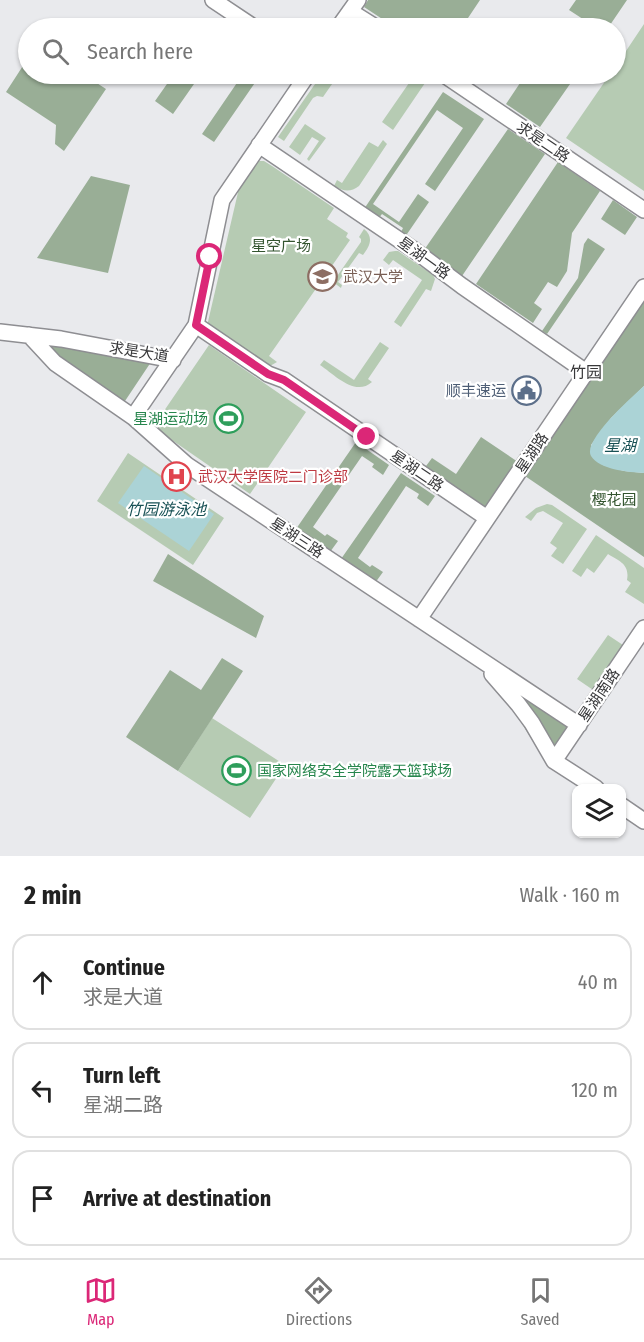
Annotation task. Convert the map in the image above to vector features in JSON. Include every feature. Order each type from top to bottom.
[{"type":"street","points":[[213,0],[240,18]]},
{"type":"street","points":[[345,18],[354,5],[366,18]]},
{"type":"street","name":"求是大道","points":[[0,332],[61,339],[173,360],[196,325],[222,200],[301,84]]},
{"type":"street","name":"求是二路","points":[[458,84],[644,210]]},
{"type":"street","name":"星湖一路","points":[[259,145],[414,250],[586,372]]},
{"type":"street","name":"星湖路","points":[[419,619],[644,287]]},
{"type":"street","name":"星湖二路","points":[[196,325],[268,374],[284,380],[487,518]]},
{"type":"street","name":"星湖三路","points":[[29,335],[56,363],[133,417],[187,465],[579,725]]},
{"type":"street","points":[[133,417],[173,360]]},
{"type":"street","name":"星湖南路","points":[[554,761],[644,628]]},
{"type":"street","points":[[473,655],[518,704],[554,761],[588,784]]},
{"type":"street","points":[[626,809],[644,821]]},
{"type":"green space","points":[[368,0],[480,0],[468,18],[381,18],[364,7]]},
{"type":"green space","points":[[576,0],[627,0],[615,18],[581,18],[569,10]]},
{"type":"green space","points":[[644,24],[644,191],[566,138],[603,84],[626,84],[626,51]]},
{"type":"green space","points":[[18,73],[18,84],[98,84],[106,89],[64,151],[55,144],[56,125],[6,92]]},
{"type":"green space","points":[[167,84],[194,84],[173,114],[155,101]]},
{"type":"green space","points":[[236,84],[254,84],[214,142],[202,134]]},
{"type":"green space","points":[[315,84],[332,84],[323,97],[313,98],[284,141],[278,137]]},
{"type":"green space","points":[[408,84],[424,84],[393,130],[382,122]]},
{"type":"green space","points":[[519,84],[570,84],[540,127],[506,104]]},
{"type":"green space","points":[[443,92],[484,119],[435,191],[425,184],[463,128],[437,110],[373,204],[399,222],[418,194],[429,202],[405,237],[400,234],[403,228],[382,214],[378,219],[364,209]]},
{"type":"green space","points":[[305,124],[326,138],[309,161],[307,159],[319,141],[312,137],[300,155],[289,147]]},
{"type":"green space","points":[[508,129],[545,154],[462,276],[424,250]]},
{"type":"green space","points":[[383,140],[387,144],[359,186],[353,190],[347,190],[334,186],[337,180],[342,183],[369,142],[378,147]]},
{"type":"green space","name":"星空广场","points":[[259,161],[272,166],[334,208],[327,219],[348,233],[346,237],[350,240],[269,356],[277,362],[270,366],[207,326],[239,188]]},
{"type":"green space","points":[[558,162],[600,191],[572,233],[567,271],[557,287],[548,282],[534,303],[542,309],[533,323],[476,284]]},
{"type":"green space","points":[[91,176],[130,185],[108,273],[37,258]]},
{"type":"green space","points":[[613,200],[637,217],[625,235],[601,219]]},
{"type":"green space","points":[[364,229],[370,238],[369,245],[363,255],[359,253],[338,282],[342,285],[341,288],[333,282],[361,242],[359,237]]},
{"type":"green space","points":[[588,238],[605,249],[547,334],[542,331],[578,278],[584,244]]},
{"type":"green space","points":[[398,251],[433,275],[435,279],[431,291],[426,289],[401,327],[394,322],[422,280],[393,260],[389,265],[383,260],[389,252]]},
{"type":"green space","name":"樱花园","points":[[644,301],[644,386],[611,418],[591,445],[603,465],[624,471],[644,473],[644,557],[525,476]]},
{"type":"green space","points":[[38,340],[153,359],[123,404],[58,360]]},
{"type":"green space","points":[[380,342],[389,348],[368,379],[372,382],[366,386],[352,386],[345,383],[320,365],[324,360],[354,380]]},
{"type":"green space","name":"星湖运动场","points":[[209,345],[306,412],[250,494],[153,427]]},
{"type":"green space","points":[[481,437],[518,462],[484,512],[423,470],[432,458],[456,474]]},
{"type":"green space","points":[[356,442],[389,465],[383,475],[372,467],[374,464],[362,456],[313,527],[325,536],[327,534],[338,541],[330,552],[296,529]]},
{"type":"green space","points":[[128,453],[224,518],[193,565],[97,501]]},
{"type":"green space","points":[[401,473],[435,496],[428,506],[417,498],[419,494],[406,486],[358,558],[370,567],[372,565],[383,572],[375,583],[341,559]]},
{"type":"green space","points":[[547,504],[552,505],[587,529],[563,564],[551,556],[557,548],[550,543],[563,523],[543,511],[537,513],[531,521],[525,517],[536,508]]},
{"type":"green space","points":[[596,535],[644,568],[644,604],[625,592],[631,583],[627,580],[627,570],[623,564],[608,554],[594,573],[587,568],[581,577],[572,571]]},
{"type":"green space","points":[[168,554],[264,616],[256,638],[153,581]]},
{"type":"green space","points":[[608,635],[626,647],[596,692],[577,679]]},
{"type":"green space","points":[[222,658],[243,671],[178,771],[126,737],[170,670],[201,690]]},
{"type":"green space","points":[[507,683],[571,726],[548,759],[541,754],[502,692]]},
{"type":"green space","name":"国家网络安全学院露天篮球场","points":[[212,718],[285,765],[250,818],[178,771]]},
{"type":"water","name":"星湖","points":[[644,386],[644,473],[615,469],[595,461],[590,449],[594,440],[610,419]]},
{"type":"water","name":"竹园游泳池","points":[[144,466],[214,514],[189,551],[118,503]]},
{"type":"place","name":"武汉大学","points":[[322,277]]},
{"type":"place","name":"顺丰速运","points":[[527,391]]},
{"type":"place","name":"星湖运动场","points":[[229,419]]},
{"type":"place","name":"武汉大学医院二门诊部","points":[[177,477]]},
{"type":"place","name":"国家网络安全学院露天篮球场","points":[[236,771]]},
{"type":"district","name":"竹园","points":[[586,372]]},
{"type":"route","points":[[210,257],[196,325],[268,374],[284,380],[367,437]]}]
